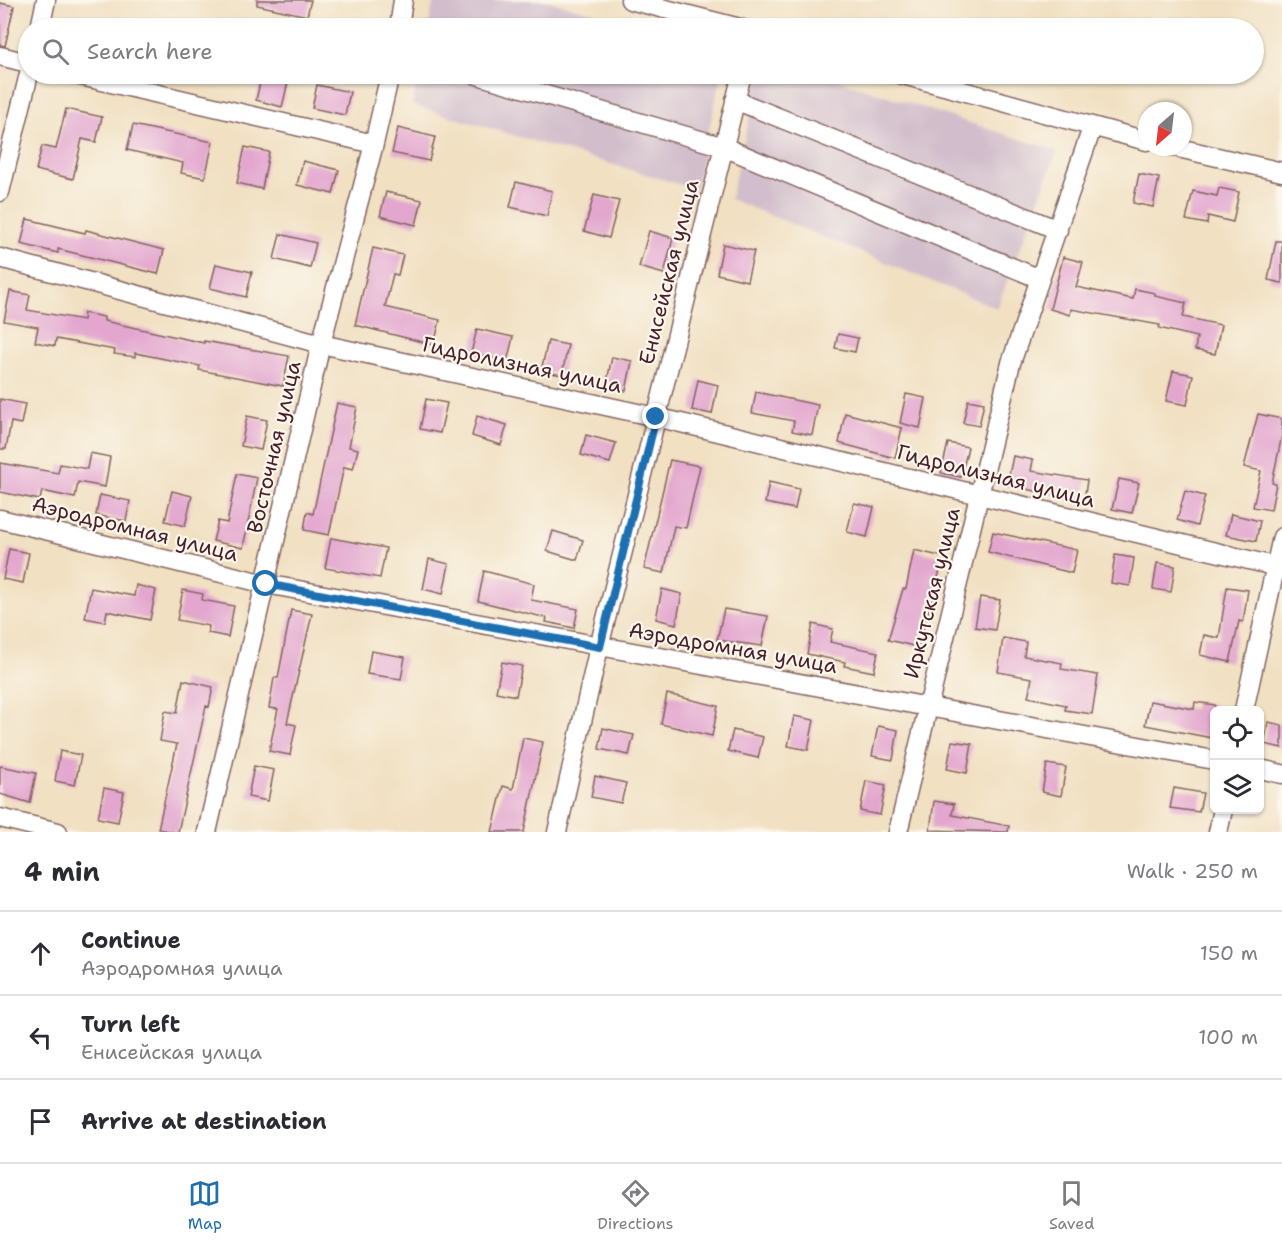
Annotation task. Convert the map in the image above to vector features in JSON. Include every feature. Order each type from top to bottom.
[{"type":"street","points":[[42,18],[46,0]]},
{"type":"street","points":[[400,18],[403,0]]},
{"type":"street","points":[[630,0],[701,18]]},
{"type":"street","points":[[0,56],[18,60]]},
{"type":"street","points":[[0,192],[27,84]]},
{"type":"street","points":[[115,84],[374,144]]},
{"type":"street","name":"Восточная улица","points":[[207,832],[321,344],[388,84]]},
{"type":"street","points":[[508,84],[724,147],[1040,279]]},
{"type":"street","name":"Енисейская улица","points":[[557,832],[656,417],[739,84]]},
{"type":"street","points":[[936,84],[1138,139]]},
{"type":"street","points":[[735,100],[1058,230]]},
{"type":"street","name":"Иркутская улица","points":[[898,832],[927,705],[981,496],[1011,363],[1092,128]]},
{"type":"street","points":[[1192,151],[1282,172]]},
{"type":"street","name":"Гидролизная улица","points":[[0,258],[321,344],[656,417],[1279,568]]},
{"type":"street","name":"Аэродромная улица","points":[[0,519],[266,584],[1210,759]]},
{"type":"street","points":[[1245,706],[1279,568],[1282,537]]},
{"type":"street","points":[[1264,770],[1282,774]]},
{"type":"street","points":[[1218,832],[1222,814]]},
{"type":"street","points":[[0,818],[58,832]]},
{"type":"shaded area","points":[[434,0],[544,0],[615,18],[430,18]]},
{"type":"shaded area","points":[[417,84],[720,84],[695,189],[412,105]]},
{"type":"shaded area","points":[[758,84],[850,84],[1057,151],[997,308],[730,199]]},
{"type":"building","points":[[257,0],[311,0],[307,16],[257,5]]},
{"type":"building","points":[[0,3],[14,6],[5,46],[0,45]]},
{"type":"building","points":[[260,84],[288,84],[282,107],[256,100]]},
{"type":"building","points":[[317,85],[350,92],[345,115],[312,108]]},
{"type":"building","points":[[66,109],[102,117],[96,142],[82,139],[73,179],[36,170],[42,146],[56,149]]},
{"type":"building","points":[[133,125],[213,142],[205,178],[181,173],[183,163],[127,150]]},
{"type":"building","points":[[398,128],[435,137],[429,161],[392,153]]},
{"type":"building","points":[[245,147],[269,152],[262,189],[237,183]]},
{"type":"building","points":[[303,161],[339,170],[333,194],[297,185]]},
{"type":"building","points":[[1139,174],[1159,178],[1153,207],[1133,203]]},
{"type":"building","points":[[516,182],[552,191],[547,216],[510,207]]},
{"type":"building","points":[[1219,188],[1239,192],[1233,222],[1208,216],[1207,224],[1186,220],[1193,191],[1217,196]]},
{"type":"building","points":[[386,192],[422,200],[416,225],[380,216]]},
{"type":"building","points":[[594,195],[619,201],[609,238],[584,231]]},
{"type":"building","points":[[27,219],[85,233],[86,230],[164,250],[158,274],[58,249],[58,253],[21,244]]},
{"type":"building","points":[[649,231],[673,238],[664,274],[639,267]]},
{"type":"building","points":[[280,234],[316,243],[310,268],[274,259]]},
{"type":"building","points":[[1276,241],[1282,241],[1282,283],[1268,280]]},
{"type":"building","points":[[723,244],[754,251],[747,281],[717,274]]},
{"type":"building","points":[[373,248],[403,255],[398,275],[393,274],[385,307],[440,320],[434,345],[355,325]]},
{"type":"building","points":[[1063,257],[1083,262],[1076,287],[1133,299],[1135,289],[1155,293],[1155,296],[1186,303],[1183,317],[1221,325],[1215,354],[1195,350],[1197,337],[1159,328],[1160,325],[1071,309],[1070,315],[1050,309]]},
{"type":"building","points":[[216,264],[252,272],[246,297],[210,288]]},
{"type":"building","points":[[10,291],[30,295],[27,310],[83,320],[84,313],[104,317],[104,321],[204,343],[204,341],[289,356],[283,386],[199,370],[200,366],[135,353],[135,357],[114,354],[115,350],[56,339],[55,346],[35,342],[38,327],[4,321]]},
{"type":"building","points":[[477,329],[513,337],[507,362],[471,353]]},
{"type":"building","points":[[838,334],[858,338],[855,352],[835,348]]},
{"type":"building","points":[[548,341],[568,345],[562,375],[541,371]]},
{"type":"building","points":[[612,357],[632,361],[626,391],[606,386]]},
{"type":"building","points":[[1173,371],[1193,375],[1187,405],[1166,401]]},
{"type":"building","points":[[698,380],[718,385],[712,414],[692,410]]},
{"type":"building","points":[[756,392],[818,405],[812,435],[792,431],[794,421],[752,413]]},
{"type":"building","points":[[906,394],[926,398],[920,428],[900,423]]},
{"type":"building","points":[[0,399],[25,404],[21,424],[11,422],[6,449],[0,449]]},
{"type":"building","points":[[426,399],[447,403],[440,433],[420,429]]},
{"type":"building","points":[[968,400],[984,403],[979,426],[963,423]]},
{"type":"building","points":[[337,403],[357,407],[349,447],[358,449],[353,469],[344,467],[329,535],[304,530],[307,512],[313,514]]},
{"type":"building","points":[[845,413],[902,428],[895,458],[839,443]]},
{"type":"building","points":[[1258,414],[1282,419],[1282,435],[1272,483],[1276,484],[1271,510],[1253,507],[1261,471],[1244,467]]},
{"type":"building","points":[[247,416],[267,420],[261,450],[241,446]]},
{"type":"building","points":[[477,416],[507,425],[501,445],[472,436]]},
{"type":"building","points":[[586,435],[616,443],[610,463],[581,455]]},
{"type":"building","points":[[948,443],[968,447],[961,477],[941,473]]},
{"type":"building","points":[[90,453],[110,457],[105,487],[78,482],[75,498],[42,491],[40,500],[0,492],[0,463],[58,473],[60,464],[87,469]]},
{"type":"building","points":[[1013,456],[1033,460],[1031,471],[1087,480],[1084,501],[1007,485]]},
{"type":"building","points":[[670,460],[700,466],[686,528],[674,526],[664,573],[644,569]]},
{"type":"building","points":[[237,474],[257,478],[243,548],[213,541],[218,521],[227,523]]},
{"type":"building","points":[[1119,479],[1139,483],[1132,513],[1112,509]]},
{"type":"building","points":[[769,482],[799,489],[795,509],[765,503]]},
{"type":"building","points":[[172,491],[192,496],[185,526],[165,521]]},
{"type":"building","points":[[1185,491],[1205,496],[1197,526],[1177,520]]},
{"type":"building","points":[[100,495],[130,501],[126,521],[96,515]]},
{"type":"building","points":[[854,503],[874,507],[867,537],[847,532]]},
{"type":"building","points":[[1231,514],[1260,521],[1256,541],[1226,535]]},
{"type":"building","points":[[553,531],[583,540],[577,560],[547,551]]},
{"type":"building","points":[[993,532],[1077,550],[1072,573],[988,552]]},
{"type":"building","points":[[331,538],[386,548],[380,578],[325,568]]},
{"type":"building","points":[[9,549],[29,553],[23,583],[3,579]]},
{"type":"building","points":[[914,550],[944,557],[918,647],[888,640],[903,589],[906,589]]},
{"type":"building","points":[[1115,555],[1134,558],[1130,586],[1111,583]]},
{"type":"building","points":[[429,559],[449,564],[443,594],[423,589]]},
{"type":"building","points":[[1157,563],[1175,566],[1171,592],[1153,589]]},
{"type":"building","points":[[484,571],[534,584],[531,600],[578,609],[574,628],[546,622],[547,618],[478,601]]},
{"type":"building","points":[[136,585],[156,590],[150,620],[107,611],[105,622],[85,618],[91,588],[134,596]]},
{"type":"building","points":[[1227,587],[1248,590],[1243,622],[1239,621],[1230,662],[1200,655],[1204,635],[1219,638]]},
{"type":"building","points":[[662,589],[682,594],[676,624],[656,619]]},
{"type":"building","points":[[183,590],[203,594],[202,600],[234,606],[228,637],[208,633],[209,626],[177,620]]},
{"type":"building","points":[[980,597],[1000,600],[995,630],[975,627]]},
{"type":"building","points":[[724,609],[768,616],[762,646],[717,640]]},
{"type":"building","points":[[291,610],[312,614],[287,723],[296,725],[290,755],[269,751],[278,709],[269,708],[274,678],[278,678]]},
{"type":"building","points":[[813,624],[833,629],[830,642],[878,652],[874,672],[844,666],[845,662],[807,654]]},
{"type":"building","points":[[1003,638],[1026,642],[1024,656],[1062,663],[1061,669],[1098,675],[1092,714],[1065,710],[1066,705],[1028,697],[1032,678],[998,672]]},
{"type":"building","points":[[371,651],[405,657],[401,679],[367,674]]},
{"type":"building","points":[[502,662],[522,666],[516,696],[496,692]]},
{"type":"building","points":[[183,680],[213,687],[209,707],[206,706],[178,832],[174,832],[158,829],[177,744],[160,741],[165,711],[177,713]]},
{"type":"building","points":[[667,694],[718,706],[712,736],[661,724]]},
{"type":"building","points":[[1150,701],[1194,709],[1195,702],[1215,705],[1210,706],[1210,738],[1145,725]]},
{"type":"building","points":[[794,716],[814,720],[808,750],[788,746]]},
{"type":"building","points":[[1268,722],[1282,725],[1282,748],[1264,744]]},
{"type":"building","points":[[878,726],[898,730],[893,760],[872,756]]},
{"type":"building","points":[[603,728],[634,735],[629,755],[599,749]]},
{"type":"building","points":[[733,730],[763,737],[758,758],[728,751]]},
{"type":"building","points":[[523,738],[543,742],[524,832],[492,832],[503,786],[513,789]]},
{"type":"building","points":[[952,741],[972,744],[967,773],[947,769]]},
{"type":"building","points":[[60,751],[81,755],[75,785],[55,781]]},
{"type":"building","points":[[1047,764],[1066,767],[1061,796],[1042,792]]},
{"type":"building","points":[[0,766],[36,773],[30,803],[0,794]]},
{"type":"building","points":[[254,766],[274,770],[268,801],[248,797]]},
{"type":"building","points":[[595,776],[626,783],[621,803],[591,797]]},
{"type":"building","points":[[866,781],[886,785],[880,815],[860,811]]},
{"type":"building","points":[[104,788],[124,792],[118,822],[98,818]]},
{"type":"building","points":[[1174,788],[1203,793],[1199,812],[1170,808]]},
{"type":"building","points":[[934,801],[954,804],[952,815],[1009,826],[1008,832],[930,830]]},
{"type":"route","points":[[266,584],[600,647],[656,417]]}]
